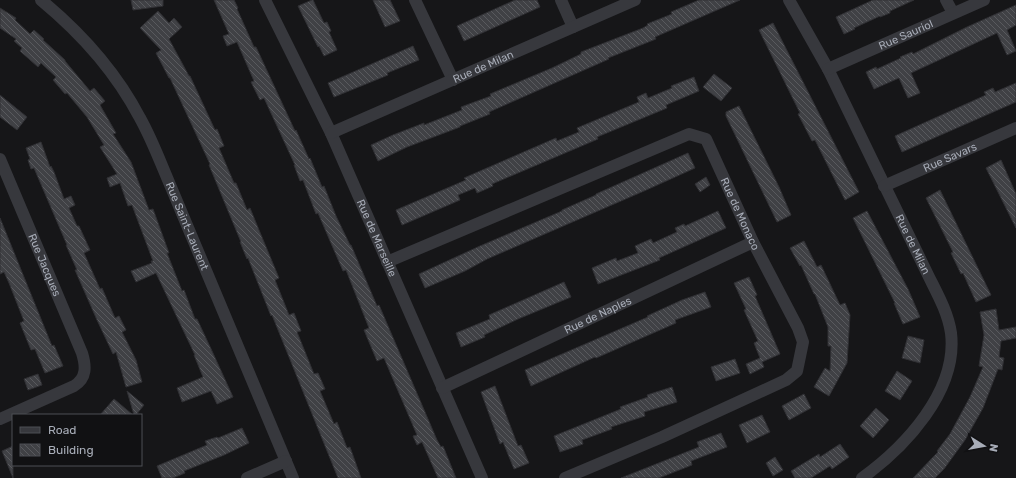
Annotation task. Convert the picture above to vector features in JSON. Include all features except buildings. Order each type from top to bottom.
[{"type":"street","name":"Rue Saint-Laurent","points":[[41,0],[97,54],[125,93],[140,118],[166,175],[293,478]]},
{"type":"street","name":"Rue de Marseille","points":[[265,0],[331,133],[482,478]]},
{"type":"street","points":[[415,0],[453,80]]},
{"type":"street","points":[[561,0],[573,27]]},
{"type":"street","name":"Rue de Milan","points":[[331,133],[635,0]]},
{"type":"street","name":"Rue de Milan","points":[[789,0],[828,69],[944,310],[950,330],[951,352],[947,371],[939,391],[921,422],[898,449],[862,478]]},
{"type":"street","points":[[946,0],[953,13]]},
{"type":"street","name":"Rue Sauriol","points":[[828,69],[984,0]]},
{"type":"street","name":"Rue Savars","points":[[884,186],[1014,133]]},
{"type":"street","name":"Rue de Monaco","points":[[387,262],[689,134],[706,139],[753,242],[798,328],[803,342],[797,372],[786,380],[662,438],[565,478]]},
{"type":"street","name":"Rue Jacques","points":[[0,160],[82,353],[85,371],[80,381],[74,386],[0,419]]},
{"type":"street","name":"Rue de Naples","points":[[442,388],[753,242]]},
{"type":"street","points":[[248,478],[286,461]]}]
